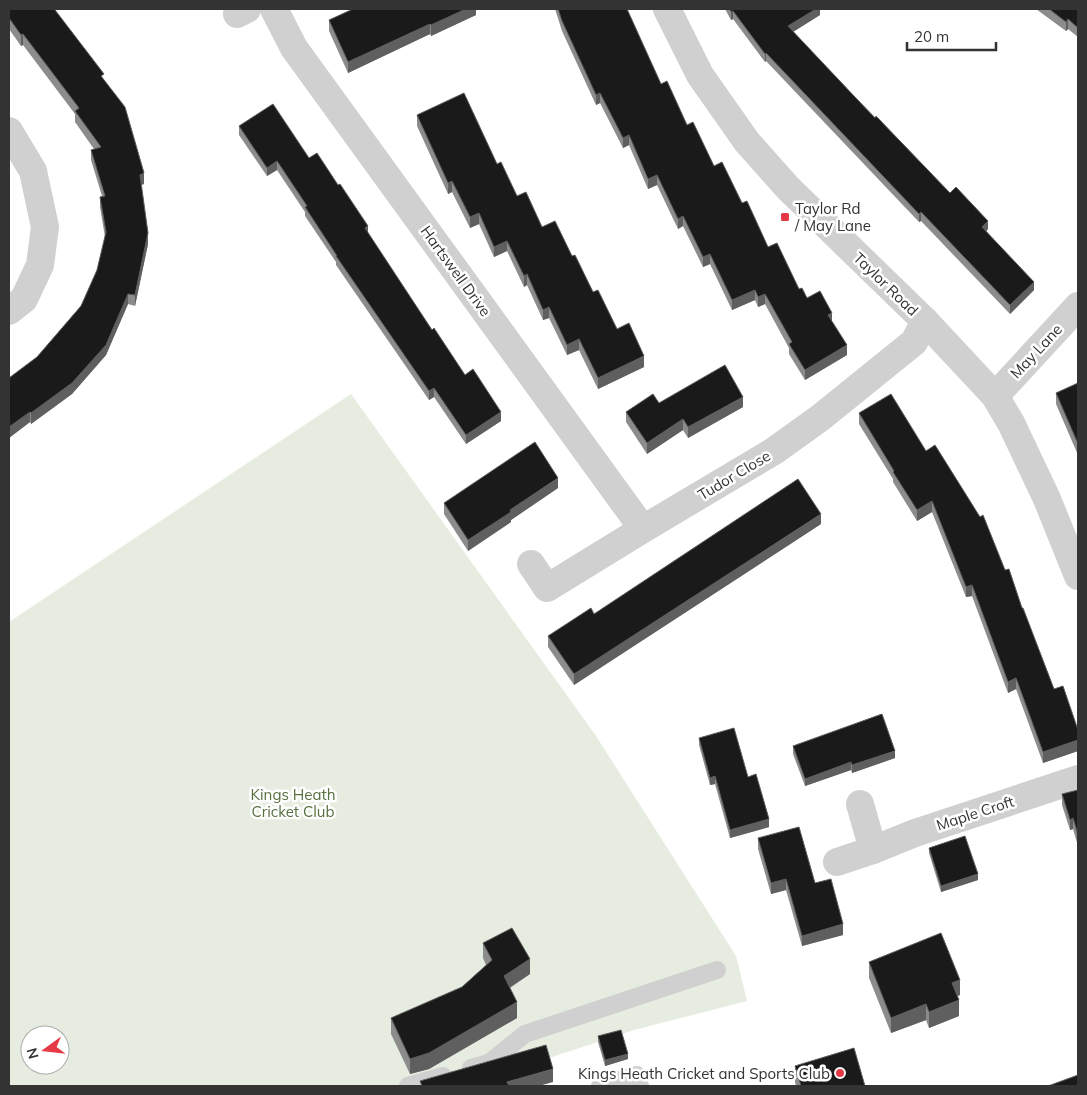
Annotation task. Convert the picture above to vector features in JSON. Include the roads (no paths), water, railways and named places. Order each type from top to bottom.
[{"type":"street","name":"Hartswell Drive","points":[[274,9],[294,48],[643,529]]},
{"type":"street","name":"Taylor Road","points":[[666,9],[700,75],[747,142],[788,188],[925,321],[995,396],[1011,423],[1047,499],[1078,576]]},
{"type":"street","points":[[9,131],[33,171],[46,227],[40,265],[24,299],[9,311]]},
{"type":"street","name":"May Lane","points":[[995,396],[1078,306]]},
{"type":"street","name":"Tudor Close","points":[[531,564],[546,588],[774,451],[820,418],[914,342],[925,321]]},
{"type":"street","name":"Maple Croft","points":[[837,862],[915,833],[1078,779]]},
{"type":"street","points":[[860,804],[873,850]]},
{"type":"lane","points":[[408,1086],[489,1063],[525,1034],[717,970]]},
{"type":"lane","points":[[600,1086],[637,1075],[640,1086]]},
{"type":"place","name":"Taylor Rd / May Lane","points":[[785,217]]},
{"type":"place","name":"Kings Heath Cricket and Sports Club","points":[[840,1073]]},
{"type":"park label","name":"Kings Heath Cricket Club","points":[[293,802]]}]
